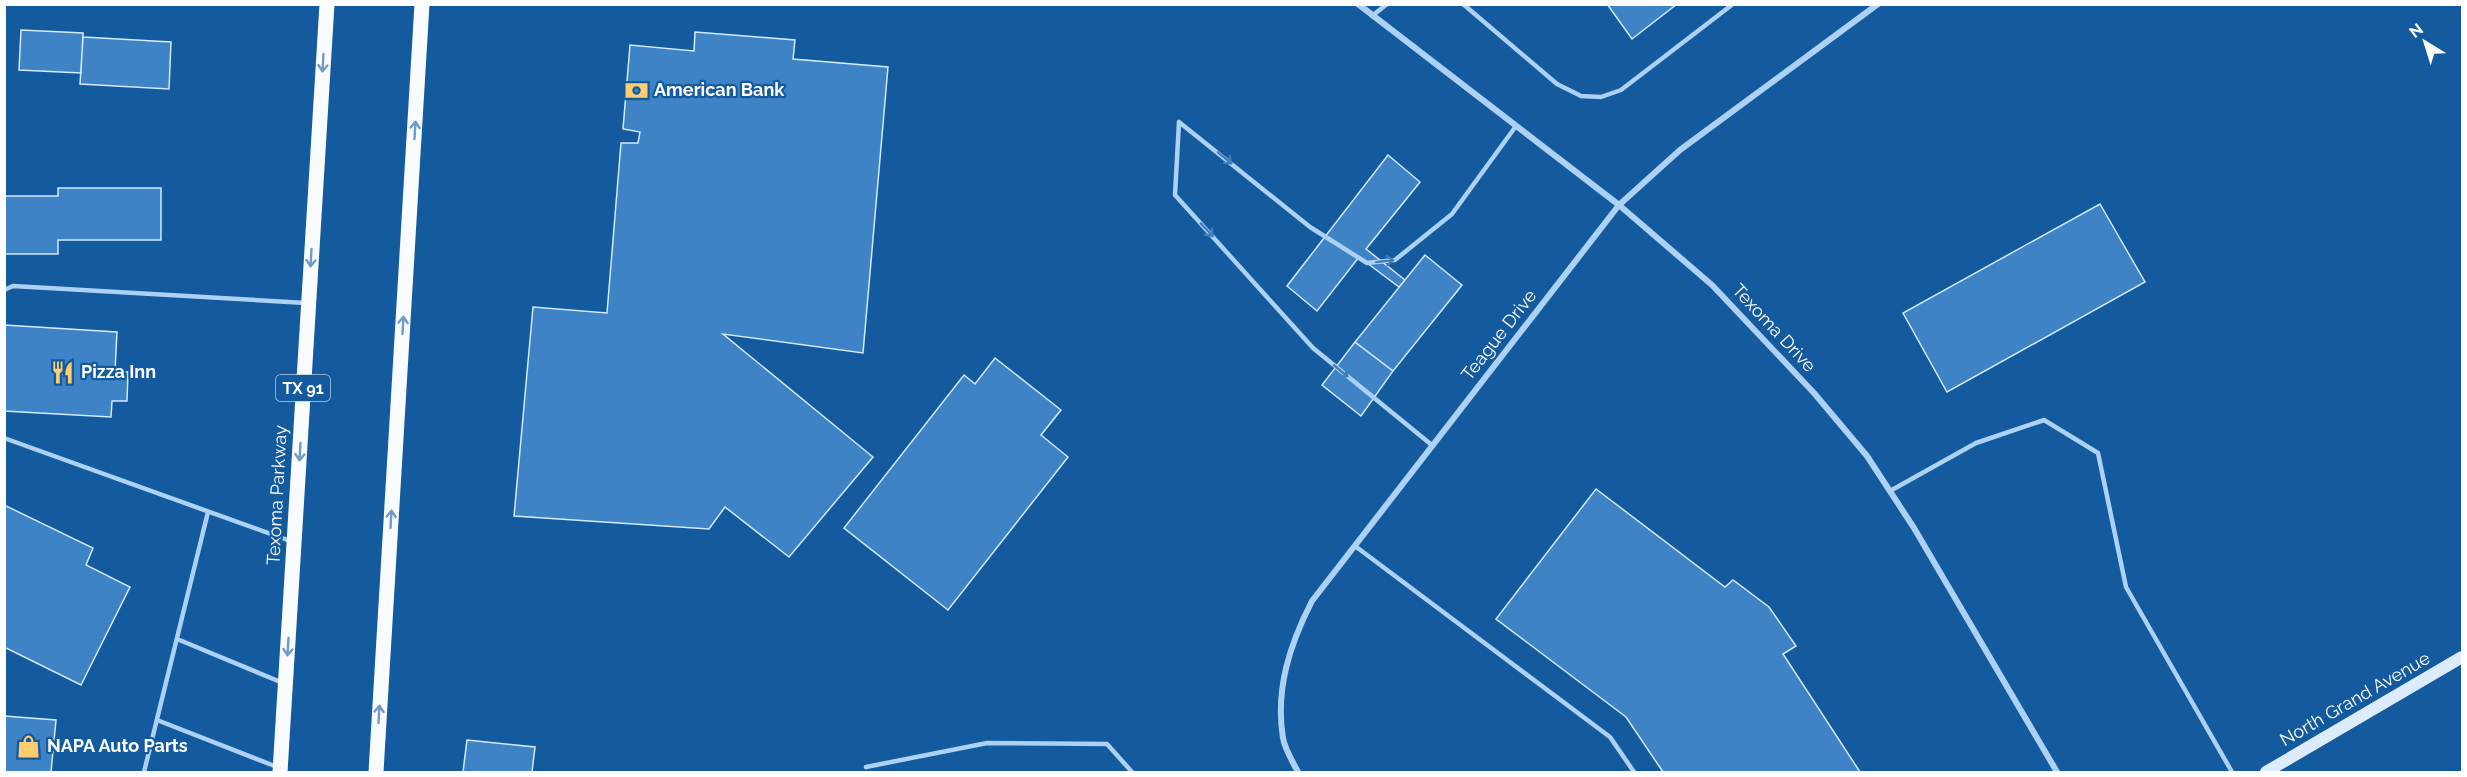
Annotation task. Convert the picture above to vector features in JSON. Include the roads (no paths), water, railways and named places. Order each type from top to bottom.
[{"type":"main road","name":"Texoma Parkway","points":[[280,770],[327,4]]},
{"type":"main road","points":[[376,772],[422,4]]},
{"type":"main road","name":"North Grand Avenue","points":[[2266,772],[2463,657]]},
{"type":"street","name":"Texoma Drive","points":[[1358,4],[1619,205],[1712,285],[1814,393],[1867,456],[1914,528],[2057,772]]},
{"type":"street","name":"Teague Drive","points":[[1298,772],[1284,740],[1281,690],[1293,639],[1312,601],[1619,205],[1680,150],[1874,6]]},
{"type":"lane","points":[[1372,16],[1387,4]]},
{"type":"lane","points":[[1463,4],[1557,84],[1581,96],[1600,97],[1621,90],[1733,4]]},
{"type":"lane","points":[[1433,446],[1312,348],[1175,195],[1179,122],[1310,227],[1367,263],[1395,260],[1452,214],[1516,126]]},
{"type":"lane","points":[[4,290],[13,286],[308,304]]},
{"type":"lane","points":[[1890,491],[1976,443],[2044,420],[2098,453],[2126,586],[2232,772]]},
{"type":"lane","points":[[4,438],[294,543]]},
{"type":"lane","points":[[144,772],[208,512]]},
{"type":"lane","points":[[1355,546],[1610,737],[1634,772]]},
{"type":"lane","points":[[177,639],[286,685]]},
{"type":"lane","points":[[157,720],[280,770]]},
{"type":"lane","points":[[866,766],[987,743],[1107,744],[1132,772]]},
{"type":"place","name":"American Bank","points":[[636,90]]},
{"type":"place","name":"Pizza Inn","points":[[63,372]]},
{"type":"place","name":"NAPA Auto Parts","points":[[29,746]]}]
